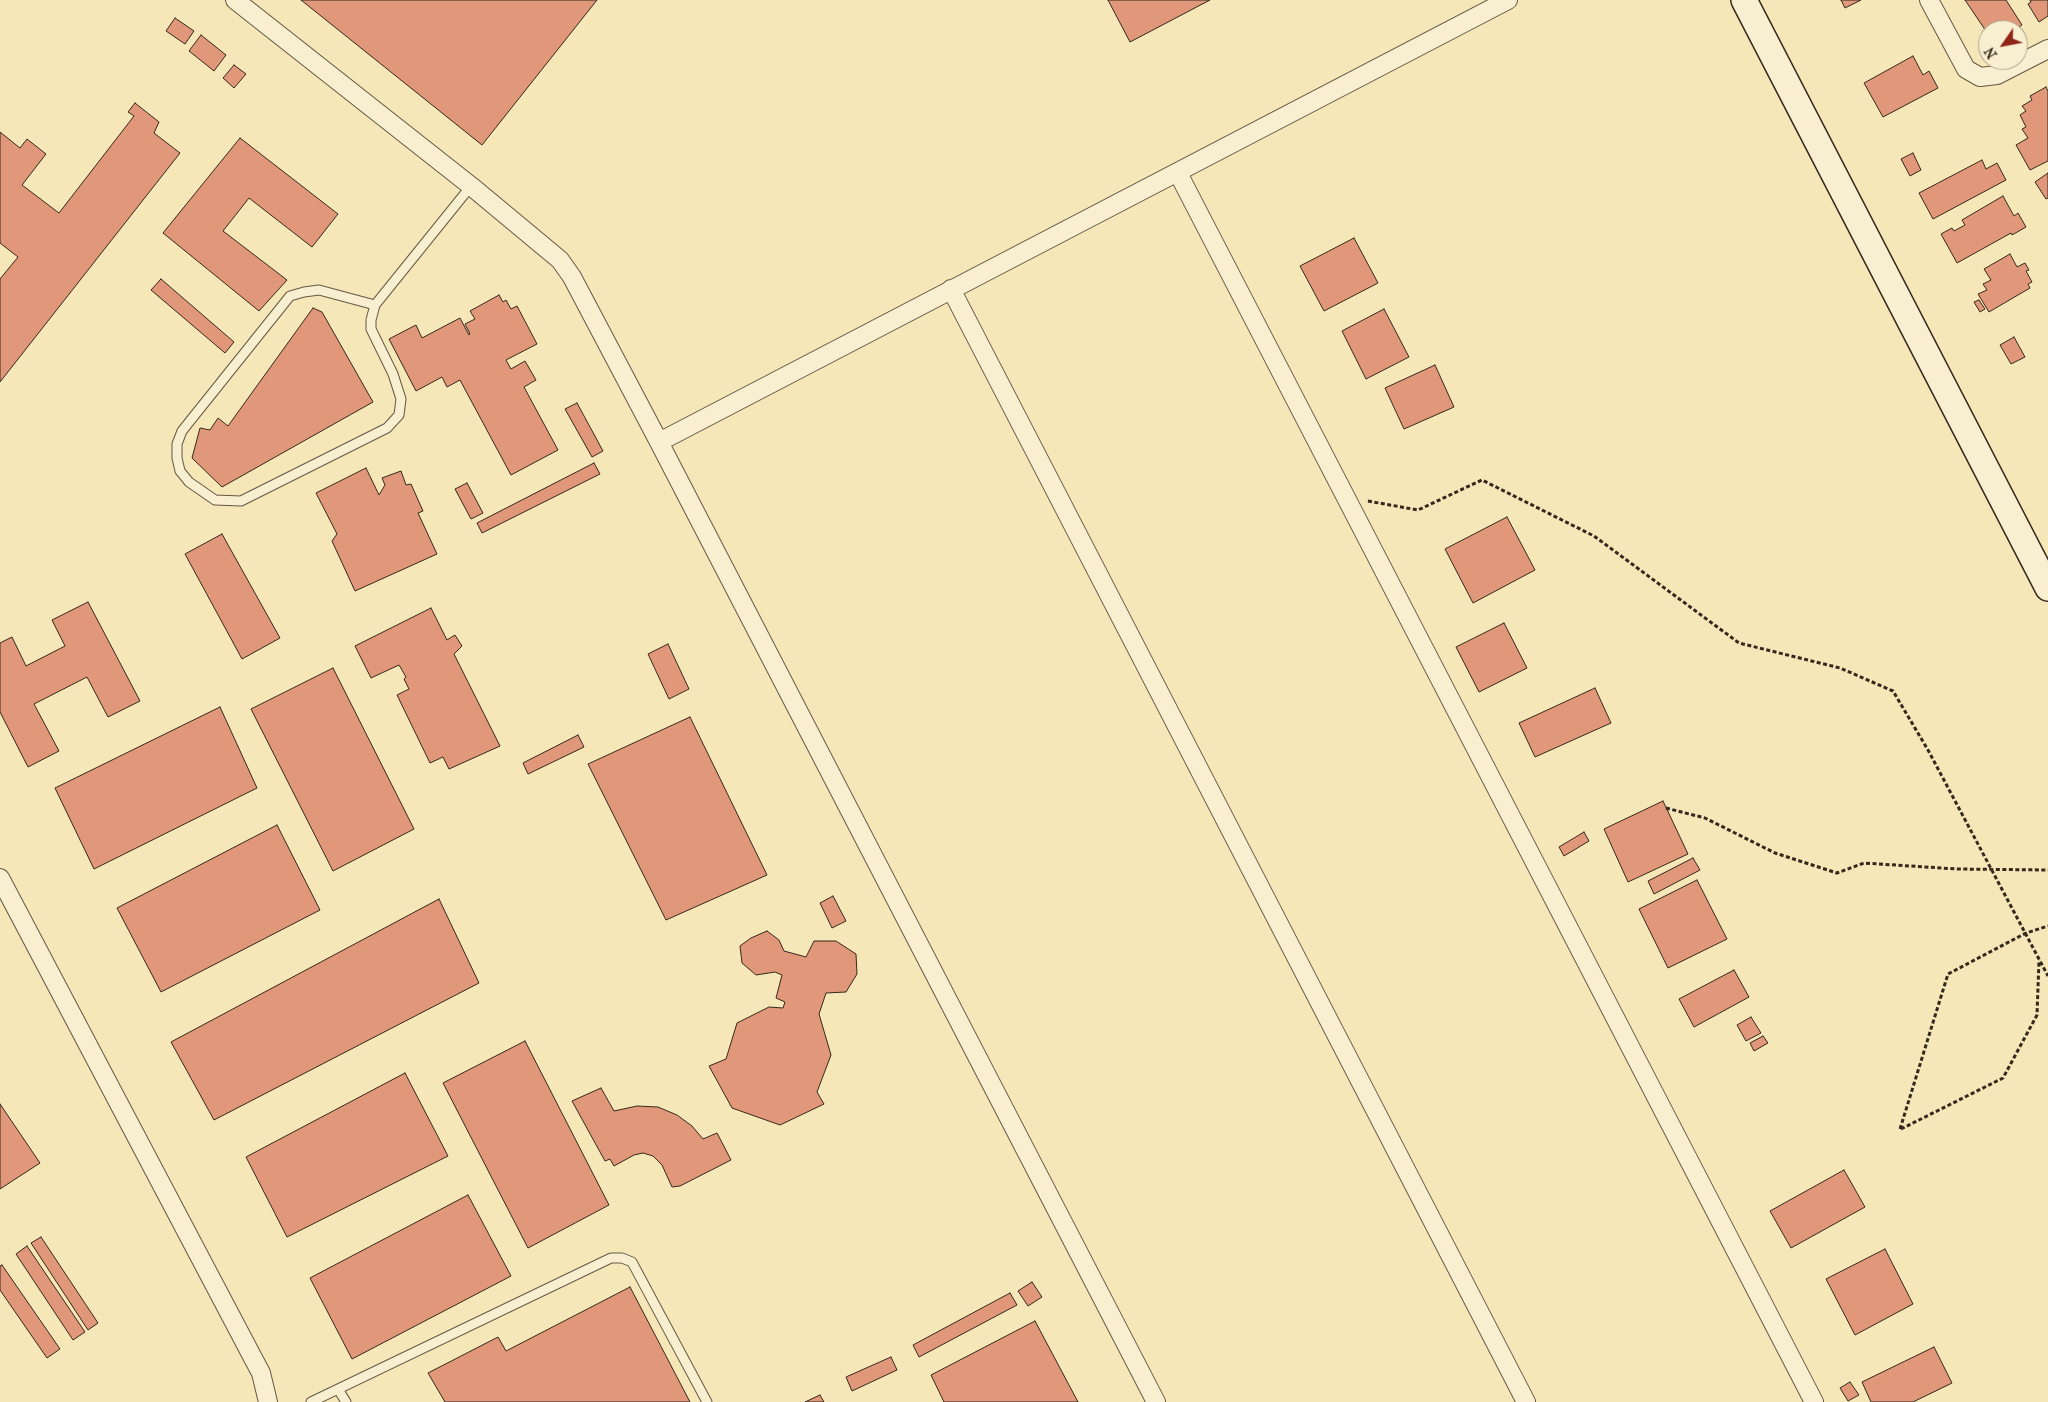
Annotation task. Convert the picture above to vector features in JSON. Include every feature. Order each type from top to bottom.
[{"type":"main road","points":[[1744,0],[2048,588]]},
{"type":"street","points":[[235,0],[471,186],[560,260],[572,277],[1156,1402]]},
{"type":"street","points":[[659,442],[1508,0]]},
{"type":"street","points":[[1930,0],[1966,69],[1980,77],[1997,75],[2048,49]]},
{"type":"street","points":[[1178,173],[1814,1402]]},
{"type":"street","points":[[951,289],[1526,1402]]},
{"type":"street","points":[[0,878],[253,1358],[260,1373],[268,1402]]},
{"type":"lane","points":[[375,305],[319,290],[290,296],[182,431],[177,444],[177,458],[180,471],[189,482],[215,500],[241,501],[387,428],[399,415],[401,399],[392,374],[371,329],[375,305],[471,186]]},
{"type":"lane","points":[[311,1402],[612,1258],[622,1258],[632,1262],[707,1402]]},
{"type":"lane","points":[[338,1389],[346,1402]]},
{"type":"path","points":[[1345,497],[1418,510],[1482,480],[1594,536],[1739,642],[1840,668],[1893,691],[1928,750],[2048,976]]},
{"type":"path","points":[[1666,808],[1705,818],[1775,853],[1837,873],[1864,863],[1957,869],[2048,870]]},
{"type":"path","points":[[2040,959],[2038,1015],[2003,1078],[1900,1129],[1948,974],[2026,934],[2048,926]]},
{"type":"building","points":[[301,0],[597,0],[482,145]]},
{"type":"building","points":[[1108,0],[1210,0],[1130,42]]},
{"type":"building","points":[[1841,0],[1861,0],[1845,8]]},
{"type":"building","points":[[1965,0],[2006,0],[2019,20],[1979,20]]},
{"type":"building","points":[[2030,0],[2048,0],[2048,16],[2039,22],[2028,4],[2031,2]]},
{"type":"building","points":[[175,18],[194,31],[185,44],[166,31]]},
{"type":"building","points":[[201,35],[226,55],[214,71],[189,51]]},
{"type":"building","points":[[1913,56],[1923,75],[1929,71],[1938,88],[1883,117],[1864,83]]},
{"type":"building","points":[[234,65],[246,74],[234,88],[223,78]]},
{"type":"building","points":[[2046,87],[2048,91],[2048,161],[2030,170],[2016,145],[2028,138],[2022,129],[2026,127],[2020,115],[2026,111],[2022,106],[2032,100],[2030,96]]},
{"type":"building","points":[[135,103],[159,122],[154,133],[180,153],[0,382],[0,279],[18,257],[0,243],[0,132],[20,148],[27,139],[46,154],[22,185],[59,213],[134,116],[128,112]]},
{"type":"building","points":[[240,138],[338,214],[312,247],[249,198],[223,231],[287,280],[259,311],[163,233]]},
{"type":"building","points":[[1913,153],[1921,170],[1910,176],[1901,159]]},
{"type":"building","points":[[1982,160],[1986,169],[1997,163],[2006,180],[1933,219],[1919,193]]},
{"type":"building","points":[[2048,173],[2048,198],[2046,199],[2035,182]]},
{"type":"building","points":[[2003,196],[2014,216],[2018,213],[2026,227],[2012,235],[2011,233],[1957,263],[1941,234],[1952,228],[1954,231],[1965,225],[1962,220]]},
{"type":"building","points":[[1354,238],[1378,283],[1324,311],[1300,266]]},
{"type":"building","points":[[2010,254],[2017,267],[2025,263],[2029,270],[2026,271],[2032,282],[2028,284],[2030,288],[1989,312],[1978,294],[1987,290],[1983,284],[1991,280],[1984,269]]},
{"type":"building","points":[[161,279],[234,342],[225,353],[151,290]]},
{"type":"building","points":[[499,295],[503,302],[506,300],[511,309],[517,306],[537,344],[506,360],[511,369],[525,361],[536,380],[524,387],[558,450],[511,475],[460,380],[447,387],[442,377],[416,391],[389,339],[416,325],[422,338],[460,318],[469,335],[465,324],[475,319],[470,311]]},
{"type":"building","points":[[1979,300],[1985,309],[1980,312],[1974,302]]},
{"type":"building","points":[[313,308],[322,312],[373,402],[222,487],[192,458],[200,428],[210,430],[218,418],[228,426]]},
{"type":"building","points":[[1384,309],[1409,357],[1366,379],[1342,331]]},
{"type":"building","points":[[2014,337],[2025,357],[2011,364],[2000,345]]},
{"type":"building","points":[[1435,365],[1454,407],[1404,429],[1385,388]]},
{"type":"building","points":[[577,403],[603,451],[592,457],[565,409]]},
{"type":"building","points":[[594,463],[600,474],[482,533],[477,523]]},
{"type":"building","points":[[366,468],[379,495],[385,485],[382,478],[401,471],[406,485],[411,484],[423,511],[418,513],[437,554],[355,591],[332,541],[337,534],[316,493]]},
{"type":"building","points":[[467,483],[483,513],[471,519],[455,489]]},
{"type":"building","points":[[1507,517],[1535,570],[1473,603],[1445,549]]},
{"type":"building","points":[[222,534],[280,638],[242,659],[185,554]]},
{"type":"building","points":[[88,602],[140,701],[108,717],[87,677],[34,704],[59,751],[28,767],[0,712],[0,643],[12,637],[26,666],[65,646],[52,620]]},
{"type":"building","points":[[431,608],[447,640],[455,635],[462,646],[454,654],[500,746],[449,769],[443,757],[430,763],[397,695],[409,689],[404,679],[406,677],[399,665],[371,678],[355,646]]},
{"type":"building","points":[[1504,623],[1527,668],[1479,692],[1456,647]]},
{"type":"building","points":[[668,644],[689,689],[669,699],[648,654]]},
{"type":"building","points":[[333,668],[414,829],[333,871],[251,709]]},
{"type":"building","points":[[1595,688],[1611,723],[1535,757],[1519,723]]},
{"type":"building","points":[[220,707],[257,788],[94,869],[55,788]]},
{"type":"building","points":[[690,717],[767,875],[666,920],[588,764]]},
{"type":"building","points":[[578,735],[584,747],[528,774],[523,763]]},
{"type":"building","points":[[1663,801],[1688,854],[1628,882],[1604,829]]},
{"type":"building","points":[[277,825],[320,910],[161,992],[117,908]]},
{"type":"building","points":[[1584,832],[1589,841],[1564,856],[1559,847]]},
{"type":"building","points":[[1693,858],[1700,870],[1654,894],[1648,881]]},
{"type":"building","points":[[1697,880],[1727,939],[1668,968],[1639,909]]},
{"type":"building","points":[[833,896],[846,921],[832,928],[820,903]]},
{"type":"building","points":[[439,899],[479,983],[214,1120],[171,1042]]},
{"type":"building","points":[[767,931],[779,940],[784,951],[806,957],[814,941],[836,941],[856,954],[857,974],[846,992],[826,993],[819,1014],[831,1055],[817,1092],[824,1104],[780,1125],[732,1108],[709,1066],[726,1059],[737,1023],[769,1007],[783,1008],[785,1002],[776,998],[782,975],[775,972],[756,975],[742,963],[740,946],[751,938]]},
{"type":"building","points":[[1734,970],[1749,997],[1694,1027],[1679,999]]},
{"type":"building","points":[[1751,1017],[1761,1033],[1746,1041],[1737,1025]]},
{"type":"building","points":[[1763,1036],[1768,1043],[1754,1051],[1750,1043]]},
{"type":"building","points":[[525,1041],[609,1205],[528,1248],[443,1083]]},
{"type":"building","points":[[405,1073],[448,1156],[287,1237],[246,1157]]},
{"type":"building","points":[[601,1088],[614,1111],[637,1106],[658,1107],[677,1115],[692,1126],[703,1139],[717,1133],[731,1160],[680,1186],[672,1187],[662,1165],[653,1156],[643,1153],[634,1155],[614,1166],[610,1159],[605,1161],[572,1101]]},
{"type":"building","points":[[0,1104],[40,1163],[0,1189]]},
{"type":"building","points":[[1844,1170],[1865,1207],[1791,1248],[1770,1211]]},
{"type":"building","points":[[468,1195],[511,1276],[352,1359],[310,1278]]},
{"type":"building","points":[[41,1237],[98,1323],[88,1330],[31,1243]]},
{"type":"building","points":[[27,1246],[85,1332],[73,1340],[16,1254]]},
{"type":"building","points":[[1885,1249],[1913,1304],[1855,1335],[1826,1279]]},
{"type":"building","points":[[2,1265],[60,1349],[47,1358],[0,1290],[0,1266]]},
{"type":"building","points":[[1032,1282],[1042,1297],[1028,1306],[1018,1291]]},
{"type":"building","points":[[630,1287],[690,1402],[445,1402],[428,1373],[498,1337],[506,1351]]},
{"type":"building","points":[[1010,1293],[1017,1305],[919,1357],[913,1345]]},
{"type":"building","points":[[1035,1321],[1078,1402],[944,1402],[931,1375]]},
{"type":"building","points":[[1934,1347],[1952,1383],[1913,1402],[1871,1402],[1862,1382]]},
{"type":"building","points":[[891,1357],[897,1370],[852,1391],[846,1377]]},
{"type":"building","points":[[1850,1382],[1859,1395],[1848,1401],[1840,1388]]},
{"type":"building","points":[[820,1395],[824,1402],[805,1402]]}]
